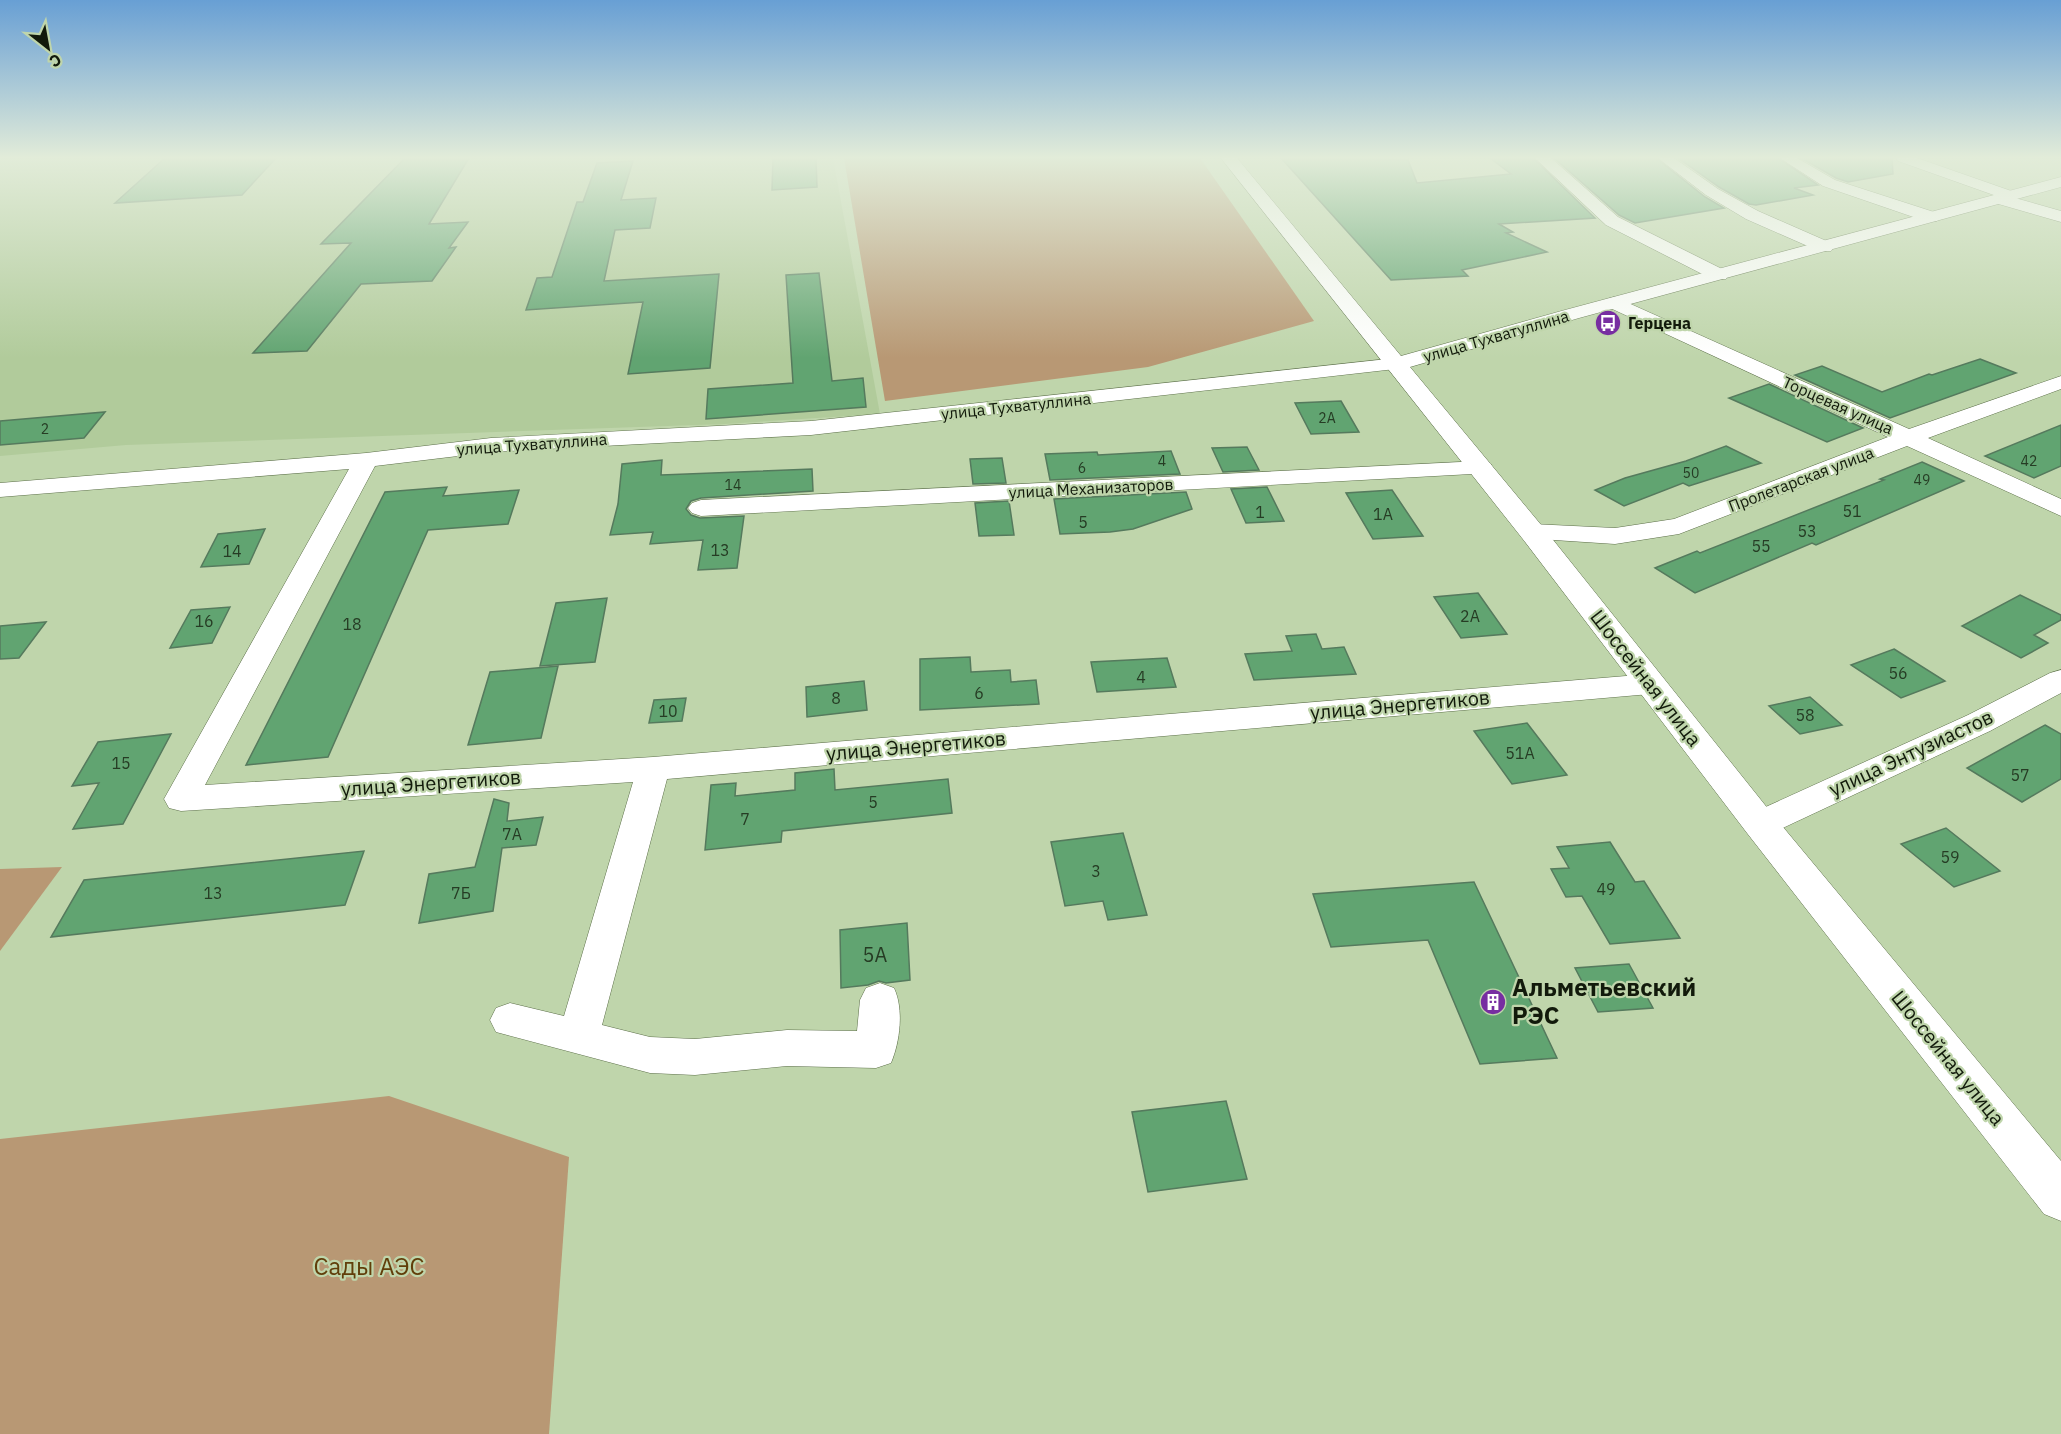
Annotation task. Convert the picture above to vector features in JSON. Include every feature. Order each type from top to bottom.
[{"type":"main road","name":"Шоссейная улица","points":[[1284,225],[1481,468],[1760,824],[2061,1198]]},
{"type":"main road","name":"улица Тухватуллина","points":[[1397,364],[1903,225]]},
{"type":"street","points":[[1620,225],[1719,275]]},
{"type":"street","points":[[1775,225],[1825,247]]},
{"type":"street","name":"Торцевая улица","points":[[1615,303],[2061,508]]},
{"type":"street","name":"улица Тухватуллина","points":[[10,489],[366,460],[491,445],[811,428],[1397,364]]},
{"type":"street","name":"Пролетарская улица","points":[[1532,532],[1615,536],[1679,526],[1909,437],[2061,382]]},
{"type":"street","name":"улица Энергетиков","points":[[366,460],[181,799],[653,769],[1650,684]]},
{"type":"street","name":"улица Механизаторов","points":[[701,508],[1481,468]]},
{"type":"street","points":[[0,510],[10,489]]},
{"type":"street","name":"улица Энтузиастов","points":[[1760,824],[1978,723],[2061,680]]},
{"type":"street","points":[[578,1038],[653,769]]},
{"type":"street","points":[[510,1020],[650,1055],[695,1057],[787,1048],[876,1050],[880,1000]]},
{"type":"shaded area","points":[[0,225],[845,225],[880,414],[725,424],[126,445],[0,456]]},
{"type":"green space","points":[[855,225],[1247,225],[1314,321],[1148,367],[885,401]]},
{"type":"green space","points":[[62,867],[0,951],[0,869]]},
{"type":"green space","name":"Сады АЭС","points":[[389,1096],[569,1157],[549,1434],[0,1434],[0,1139]]},
{"type":"building","points":[[340,225],[466,225],[449,248],[456,247],[432,281],[361,284],[307,351],[253,353],[351,243],[321,244]]},
{"type":"building","points":[[569,225],[651,225],[650,228],[615,230],[604,281],[719,274],[710,368],[628,374],[643,302],[526,310],[537,278],[552,277]]},
{"type":"building","points":[[1341,225],[1501,225],[1513,232],[1506,233],[1547,252],[1462,270],[1468,276],[1391,280]]},
{"type":"building","points":[[819,273],[832,381],[863,378],[866,407],[706,419],[708,389],[793,383],[786,275]]},
{"type":"building","points":[[1980,359],[2016,373],[1890,418],[1795,375],[1822,366],[1882,392],[1929,374],[1932,375]]},
{"type":"building","points":[[1769,384],[1863,428],[1827,442],[1729,398]]},
{"type":"building","points":[[1341,401],[1359,432],[1311,434],[1295,403]]},
{"type":"building","points":[[105,412],[84,438],[0,445],[0,421]]},
{"type":"building","points":[[2061,425],[2061,466],[2034,478],[1985,456]]},
{"type":"building","points":[[1726,446],[1761,463],[1689,486],[1683,483],[1624,506],[1595,490],[1625,478],[1686,461]]},
{"type":"building","points":[[1247,447],[1259,470],[1223,472],[1212,448]]},
{"type":"building","points":[[1171,451],[1180,474],[1050,480],[1045,454],[1097,452],[1098,455]]},
{"type":"building","points":[[1002,458],[1006,483],[973,484],[970,459]]},
{"type":"building","points":[[662,460],[661,475],[812,469],[813,491],[701,498],[691,501],[686,509],[691,515],[700,518],[744,516],[737,568],[698,570],[703,540],[650,544],[653,532],[610,535],[618,504],[622,464]]},
{"type":"building","points":[[1922,462],[1964,481],[1816,545],[1812,543],[1695,593],[1655,568],[1697,551],[1700,553],[1884,480],[1880,479]]},
{"type":"building","points":[[447,487],[443,496],[519,490],[508,524],[428,530],[328,757],[246,765],[385,492]]},
{"type":"building","points":[[1267,487],[1284,521],[1246,523],[1231,489]]},
{"type":"building","points":[[1392,490],[1423,536],[1373,539],[1346,493]]},
{"type":"building","points":[[1186,492],[1192,509],[1133,529],[1060,534],[1054,499]]},
{"type":"building","points":[[1009,501],[1014,535],[979,536],[975,503]]},
{"type":"building","points":[[265,529],[249,564],[201,567],[218,534]]},
{"type":"building","points":[[1478,593],[1507,634],[1461,638],[1434,597]]},
{"type":"building","points":[[2020,595],[2061,615],[2061,620],[2034,635],[2048,643],[2021,658],[1962,626]]},
{"type":"building","points":[[607,598],[595,662],[540,666],[556,603]]},
{"type":"building","points":[[230,607],[212,643],[170,648],[191,610]]},
{"type":"building","points":[[46,622],[19,658],[0,659],[0,626]]},
{"type":"building","points":[[1316,634],[1322,649],[1344,647],[1356,674],[1254,680],[1245,654],[1292,651],[1286,636]]},
{"type":"building","points":[[1894,649],[1945,681],[1901,698],[1851,665]]},
{"type":"building","points":[[970,657],[971,672],[1010,670],[1011,682],[1036,680],[1039,704],[920,710],[920,659]]},
{"type":"building","points":[[1167,658],[1176,687],[1097,692],[1091,662]]},
{"type":"building","points":[[558,666],[541,738],[468,745],[490,672]]},
{"type":"building","points":[[864,681],[867,710],[807,717],[806,687]]},
{"type":"building","points":[[1810,697],[1842,725],[1800,734],[1769,706]]},
{"type":"building","points":[[686,698],[682,721],[649,723],[654,700]]},
{"type":"building","points":[[1527,723],[1567,775],[1512,784],[1474,731]]},
{"type":"building","points":[[2045,725],[2061,734],[2061,779],[2022,802],[1967,768]]},
{"type":"building","points":[[171,734],[123,824],[73,829],[99,783],[72,786],[98,742]]},
{"type":"building","points":[[834,769],[835,790],[948,779],[952,813],[782,831],[781,842],[705,850],[711,785],[736,783],[735,796],[795,790],[795,773]]},
{"type":"building","points":[[494,799],[509,803],[507,821],[543,817],[536,845],[502,848],[493,911],[419,923],[429,874],[475,867]]},
{"type":"building","points":[[1946,828],[2000,871],[1954,887],[1901,844]]},
{"type":"building","points":[[1123,833],[1147,915],[1108,920],[1103,901],[1065,906],[1051,842]]},
{"type":"building","points":[[1610,842],[1635,882],[1644,881],[1680,938],[1610,944],[1582,896],[1566,897],[1551,869],[1569,868],[1557,847]]},
{"type":"building","points":[[364,851],[345,905],[51,937],[84,880]]},
{"type":"building","name":"Альметьевский РЭС","points":[[1474,882],[1557,1058],[1480,1064],[1428,940],[1331,947],[1313,894]]},
{"type":"building","points":[[907,923],[910,980],[886,983],[879,981],[868,985],[841,988],[840,930]]},
{"type":"building","points":[[1629,964],[1653,1008],[1598,1012],[1575,968]]},
{"type":"building","points":[[1226,1101],[1247,1179],[1148,1192],[1132,1112]]},
{"type":"place","name":"Герцена","points":[[1608,323]]},
{"type":"place","name":"Альметьевский РЭС","points":[[1493,1002]]}]
